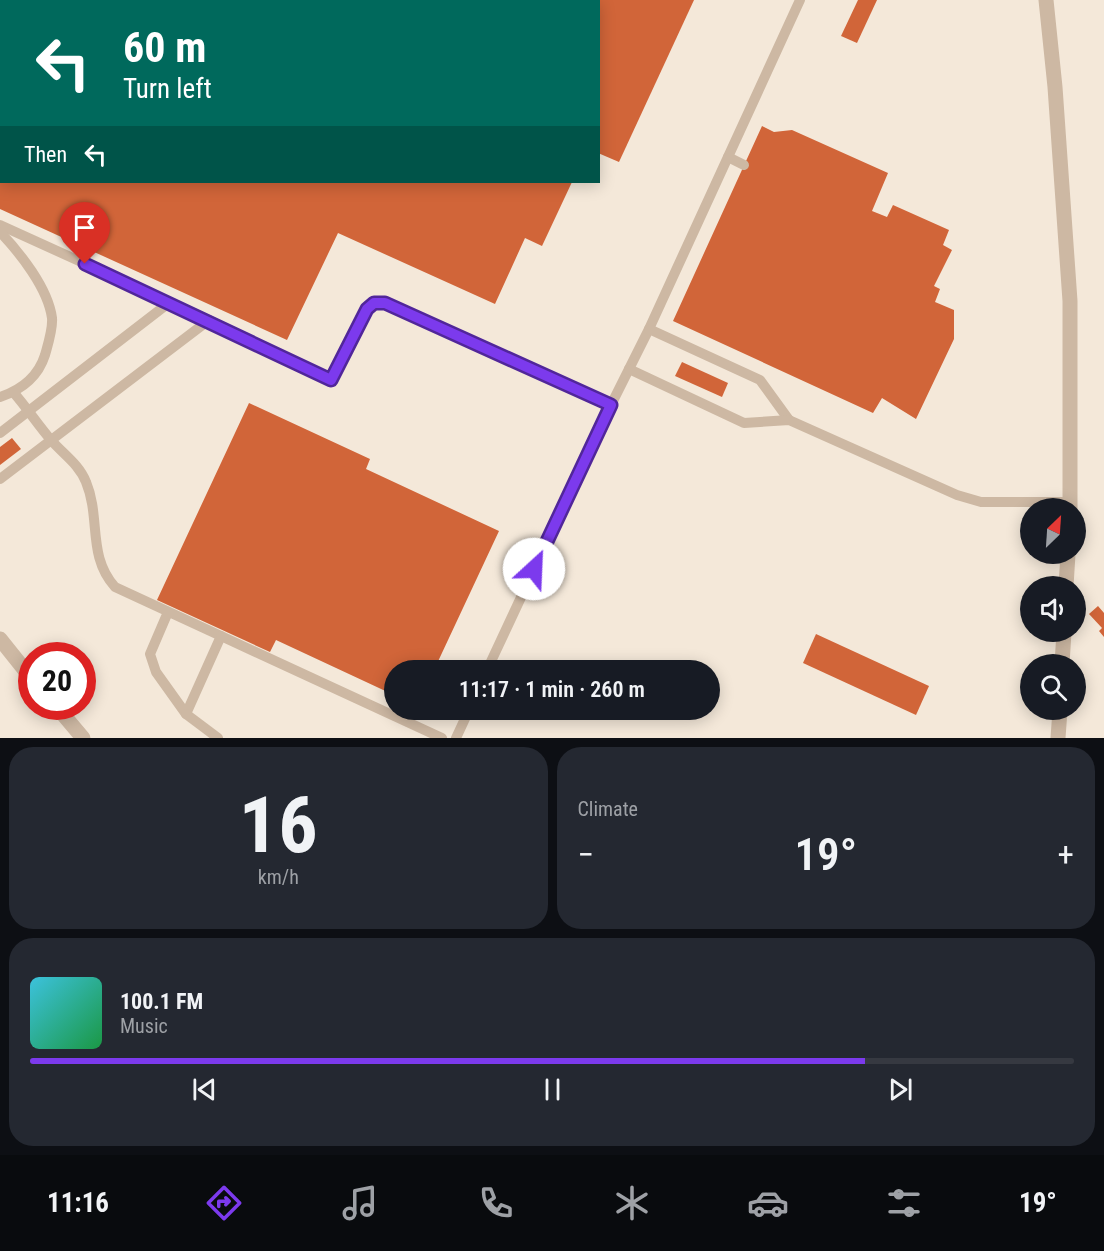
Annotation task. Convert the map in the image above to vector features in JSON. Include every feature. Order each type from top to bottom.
[{"type":"street","points":[[1046,0],[1055,87],[1070,301],[1071,498]]},
{"type":"street","points":[[0,639],[18,662]]},
{"type":"street","points":[[68,720],[83,738]]},
{"type":"street","points":[[1058,738],[1059,720]]},
{"type":"lane","points":[[492,660],[649,329],[800,0]]},
{"type":"lane","points":[[728,157],[744,165]]},
{"type":"lane","points":[[0,225],[209,320],[331,380],[367,309],[374,303],[385,303],[611,405]]},
{"type":"lane","points":[[0,231],[23,257],[42,290],[52,319],[43,361],[32,378],[14,393],[0,397]]},
{"type":"lane","points":[[0,433],[170,302]]},
{"type":"lane","points":[[0,479],[209,320]]},
{"type":"lane","points":[[649,329],[760,380],[789,420]]},
{"type":"lane","points":[[629,369],[744,423],[789,420],[957,495],[981,502],[1020,503]]},
{"type":"lane","points":[[14,393],[51,440],[77,466],[86,482],[91,499],[100,564],[106,577],[115,587],[442,738]]},
{"type":"lane","points":[[168,612],[150,654],[156,672],[186,714],[218,738]]},
{"type":"lane","points":[[186,714],[221,636]]},
{"type":"lane","points":[[456,738],[464,720]]},
{"type":"building","points":[[600,0],[694,0],[619,162],[600,154]]},
{"type":"building","points":[[858,0],[877,0],[857,43],[841,36]]},
{"type":"building","points":[[762,126],[774,132],[792,130],[888,173],[872,211],[887,217],[893,205],[949,230],[943,245],[952,250],[934,286],[940,289],[935,302],[954,310],[954,339],[916,419],[882,398],[873,413],[673,321]]},
{"type":"building","points":[[0,183],[572,183],[542,246],[525,238],[495,304],[338,233],[287,340],[0,209]]},
{"type":"building","points":[[682,362],[728,383],[722,397],[675,376]]},
{"type":"building","points":[[249,403],[370,459],[366,469],[499,531],[439,660],[384,660],[384,690],[276,640],[270,652],[157,600]]},
{"type":"building","points":[[12,438],[21,449],[0,465],[0,447]]},
{"type":"building","points":[[1098,606],[1104,613],[1104,637],[1099,631],[1102,628],[1089,614]]},
{"type":"building","points":[[816,634],[929,686],[916,715],[803,663]]},
{"type":"route","points":[[85,264],[209,320],[331,380],[367,309],[374,303],[385,303],[611,405],[534,569]]}]
